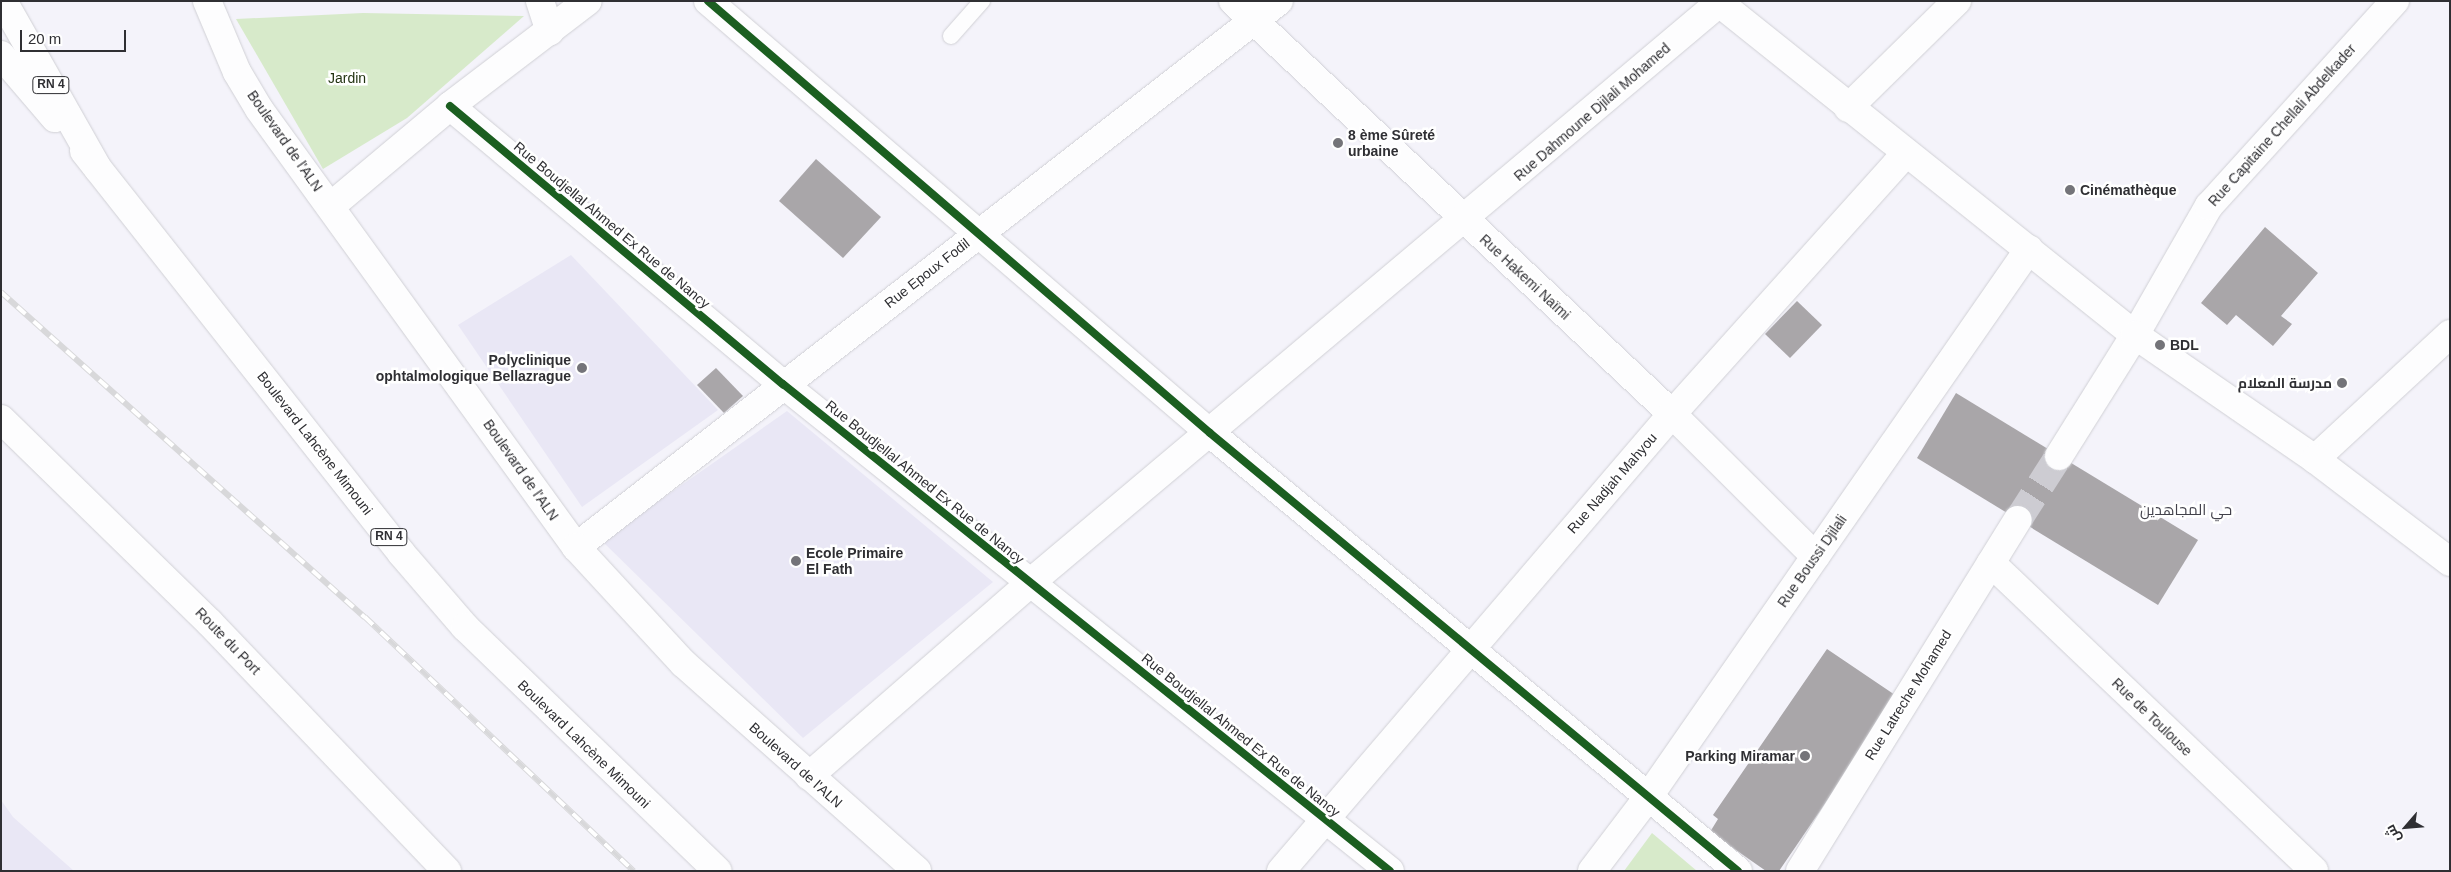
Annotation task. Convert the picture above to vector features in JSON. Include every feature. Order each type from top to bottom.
[{"type":"main road","name":"RN 4","points":[[3,1],[98,169]]},
{"type":"main road","name":"Boulevard de l'ALN","points":[[207,1],[255,102],[576,547],[683,663],[917,871]]},
{"type":"main road","points":[[540,1],[550,31]]},
{"type":"main road","points":[[331,206],[450,106],[588,1]]},
{"type":"main road","points":[[708,1],[1210,433],[1471,646],[1738,871]]},
{"type":"main road","name":"Rue Hakemi Naïmi","points":[[1233,1],[1464,221],[1672,414],[1815,556]]},
{"type":"main road","name":"Rue Epoux Fodil","points":[[576,547],[783,384],[1279,1]]},
{"type":"main road","points":[[1848,108],[1957,1]]},
{"type":"main road","name":"Rue Capitaine Chellali Abdelkader","points":[[2136,335],[2209,206],[2395,1]]},
{"type":"main road","points":[[1718,2],[1905,154],[2029,249],[2136,335],[2315,459],[2450,562]]},
{"type":"main road","name":"Rue Dahmoune Djilali Mohamed","points":[[809,776],[1030,583],[1464,221],[1718,2]]},
{"type":"main road","points":[[1,42],[98,169]]},
{"type":"main road","name":"RN 4","points":[[1,55],[98,169]]},
{"type":"main road","name":"Rue Boudjellal Ahmed Ex Rue de Nancy","points":[[450,106],[783,384],[1390,871]]},
{"type":"main road","name":"Rue Nadjah Mahyou","points":[[1281,871],[1324,817],[1672,414],[1905,154]]},
{"type":"main road","name":"Boulevard Lahcène Mimouni","points":[[98,169],[402,554],[465,626],[718,871]]},
{"type":"main road","name":"Rue Boussi Djilali","points":[[1592,871],[1649,796],[2029,249]]},
{"type":"main road","points":[[2315,459],[2450,334]]},
{"type":"main road","points":[[2058,456],[2136,335]]},
{"type":"main road","name":"Route du Port","points":[[1,419],[210,623],[447,871]]},
{"type":"main road","name":"Rue Latreche Mohamed","points":[[1800,871],[2018,520]]},
{"type":"main road","name":"Rue de Toulouse","points":[[1991,563],[2314,871]]},
{"type":"lane","points":[[951,36],[982,1]]},
{"type":"shaded area","name":"Polyclinique ophtalmologique Bellazrague","points":[[571,255],[718,410],[582,507],[458,325]]},
{"type":"shaded area","name":"Ecole Primaire El Fath","points":[[787,411],[993,582],[803,738],[602,541]]},
{"type":"shaded area","points":[[1,800],[13,817],[74,871],[1,871]]},
{"type":"green space","name":"Jardin","points":[[363,13],[524,16],[407,118],[323,169],[236,19]]},
{"type":"green space","points":[[1652,833],[1697,871],[1624,871]]},
{"type":"building","points":[[816,159],[881,217],[843,258],[779,201]]},
{"type":"building","points":[[2265,227],[2318,273],[2281,316],[2292,324],[2273,346],[2236,315],[2227,325],[2201,303]]},
{"type":"building","points":[[1797,301],[1822,325],[1790,358],[1765,334]]},
{"type":"building","points":[[716,368],[743,396],[724,413],[697,385]]},
{"type":"building","points":[[1956,393],[2198,540],[2158,605],[1917,458]]},
{"type":"building","name":"Parking Miramar","points":[[1827,649],[1898,697],[1779,871],[1766,871],[1710,832],[1718,819],[1713,815]]},
{"type":"tunnel","points":[[2018,520],[2059,456]]},
{"type":"railway","points":[[1,292],[365,617],[634,871]]},
{"type":"cycle path","points":[[708,1],[1210,433],[1738,871]]},
{"type":"cycle path","points":[[450,106],[783,384],[1390,871]]},
{"type":"place","name":"8 ème Sûreté urbaine","points":[[1338,143]]},
{"type":"place","name":"Cinémathèque","points":[[2070,190]]},
{"type":"place","name":"BDL","points":[[2160,345]]},
{"type":"place","name":"Polyclinique ophtalmologique Bellazrague","points":[[582,368]]},
{"type":"place","name":"مدرسة المعلام","points":[[2342,383]]},
{"type":"place","name":"Ecole Primaire El Fath","points":[[796,561]]},
{"type":"place","name":"Parking Miramar","points":[[1805,756]]},
{"type":"district","name":"حي المجاهدين","points":[[2186,510]]}]
